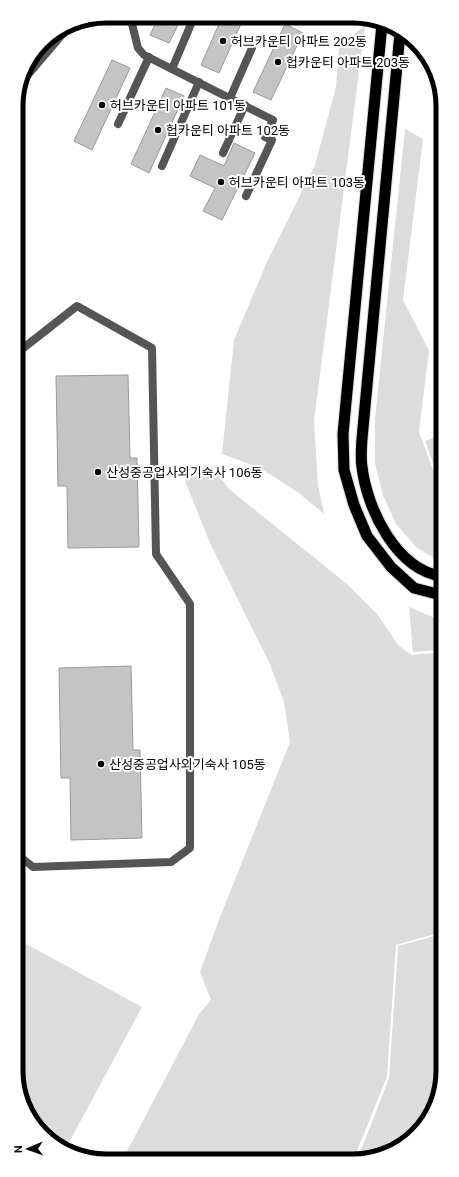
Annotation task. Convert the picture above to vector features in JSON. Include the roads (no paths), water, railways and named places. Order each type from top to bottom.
[{"type":"highway","points":[[382,28],[343,434],[344,470],[354,505],[367,536],[391,567],[414,588],[436,594]]},
{"type":"highway","points":[[400,37],[364,420],[362,467],[368,494],[380,527],[402,553],[419,569],[436,574]]},
{"type":"street","points":[[132,23],[138,48],[149,57],[273,120],[265,137],[272,140],[246,196]]},
{"type":"street","points":[[172,69],[191,23]]},
{"type":"street","points":[[30,73],[61,36]]},
{"type":"street","points":[[230,98],[252,48]]},
{"type":"street","points":[[118,124],[149,57]]},
{"type":"street","points":[[162,166],[199,82]]},
{"type":"street","points":[[223,153],[245,105]]},
{"type":"street","points":[[23,349],[77,306],[152,348],[156,554],[190,604],[190,848],[171,862],[33,867],[23,859]]},
{"type":"place","name":"허브카운티 아파트 202동","points":[[223,41]]},
{"type":"place","name":"헙카운티 아파트 203동","points":[[278,62]]},
{"type":"place","name":"허브카운티 아파트 101동","points":[[102,105]]},
{"type":"place","name":"헙카운티 아파트 102동","points":[[158,130]]},
{"type":"place","name":"허브카운티 아파트 103동","points":[[221,182]]},
{"type":"place","name":"산성중공업사외기숙사 106동","points":[[98,472]]},
{"type":"place","name":"산성중공업사외기숙사 105동","points":[[101,764]]}]
